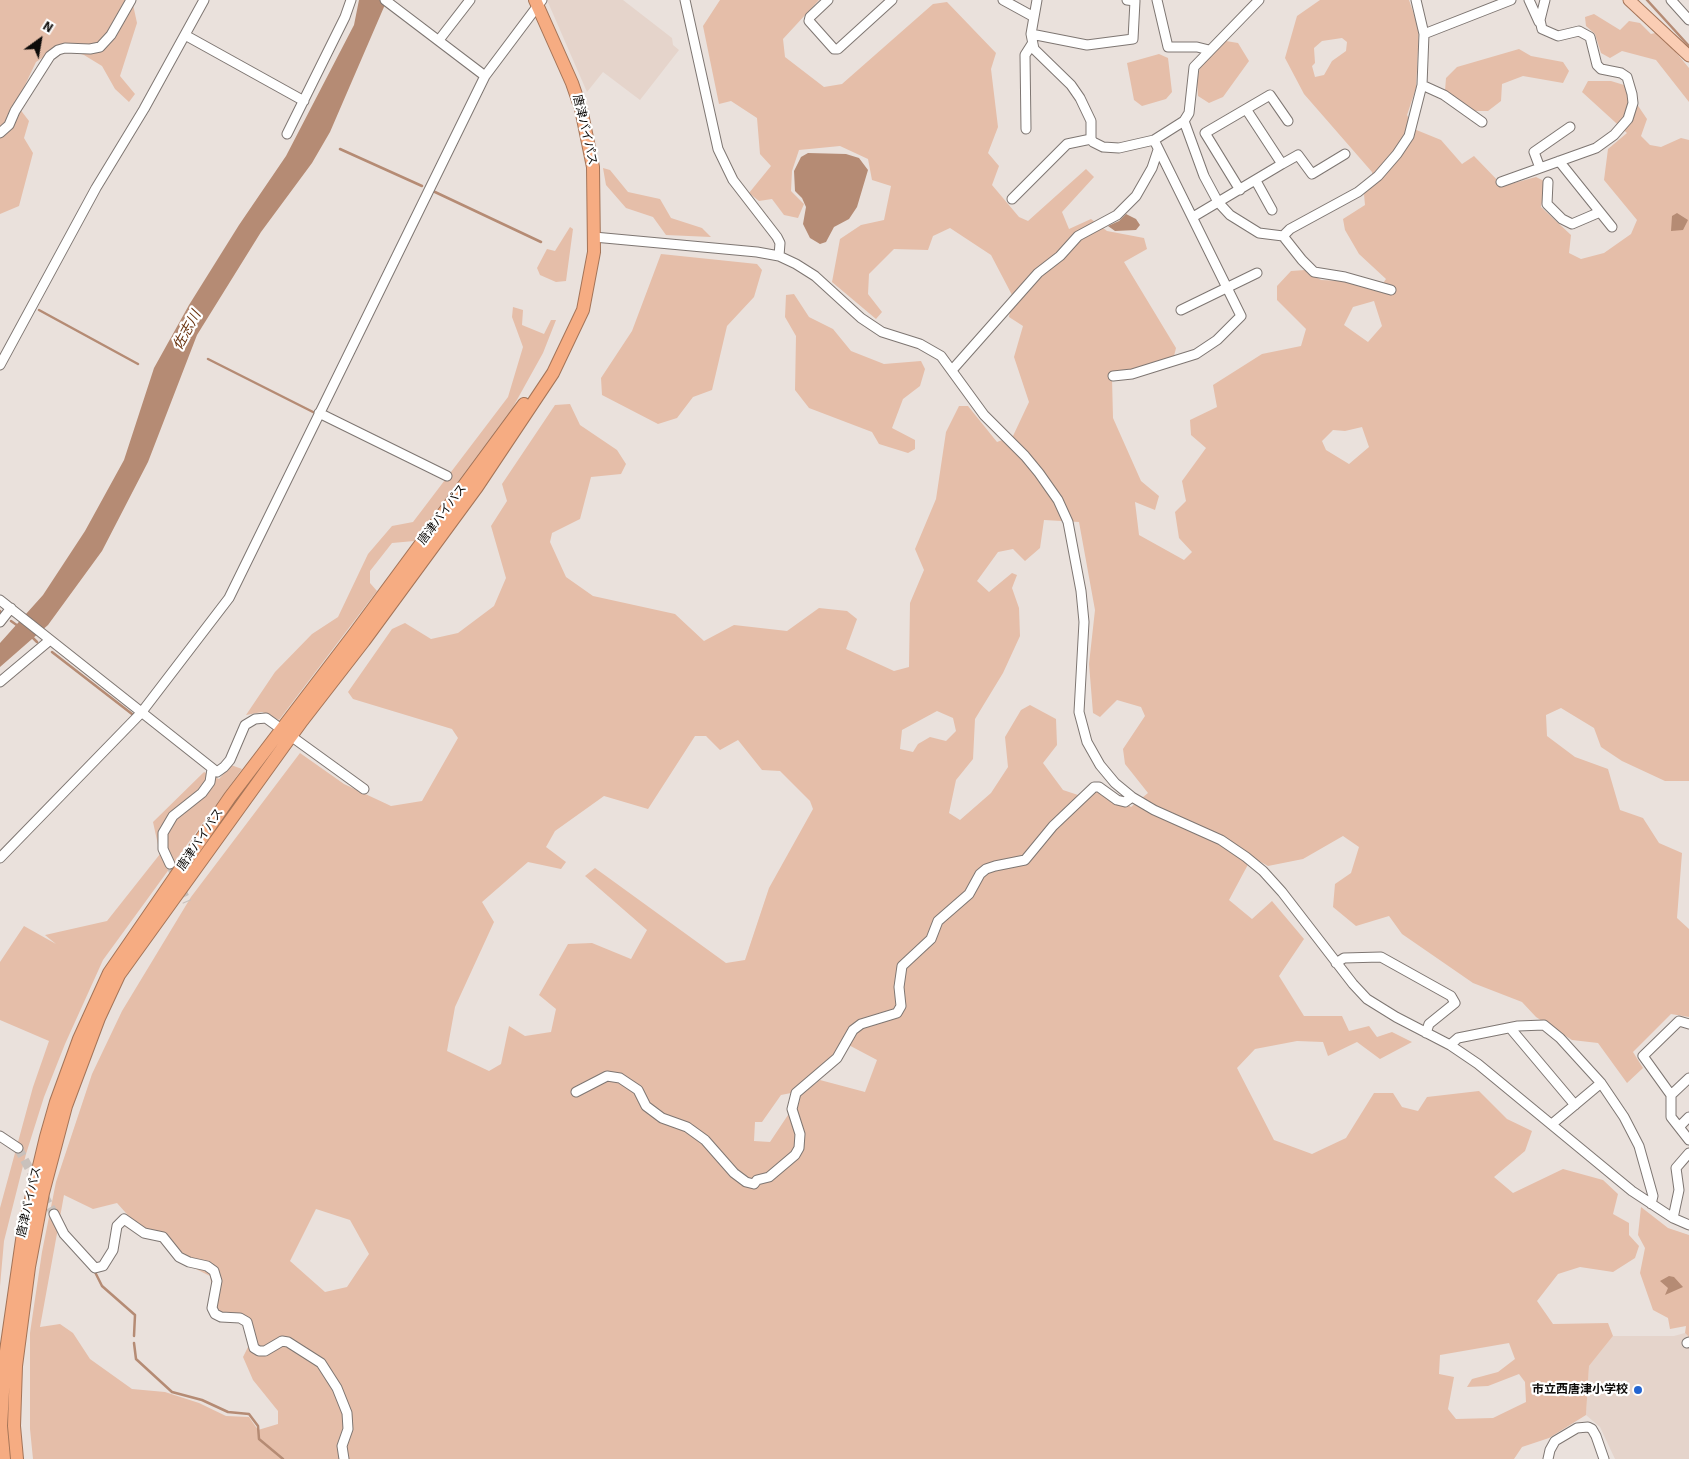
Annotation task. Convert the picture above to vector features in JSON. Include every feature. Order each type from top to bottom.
[{"type":"highway","name":"唐津バイパス","points":[[4,1459],[2,1426],[5,1358],[22,1233],[46,1136],[79,1039],[108,973],[230,797],[287,733],[442,536],[553,373],[583,310],[594,252],[593,167],[581,109],[562,55],[539,2]]},
{"type":"highway","name":"唐津バイパス","points":[[16,1459],[14,1426],[16,1366],[29,1267],[55,1143],[84,1058],[99,1018],[120,975],[287,733]]},
{"type":"main road","points":[[1629,0],[1689,56]]},
{"type":"street","points":[[0,133],[9,125],[50,56],[58,50],[66,48],[90,49],[100,47],[110,35],[131,0]]},
{"type":"street","points":[[0,365],[96,188],[204,0]]},
{"type":"street","points":[[287,134],[346,17],[351,0]]},
{"type":"street","points":[[439,40],[470,0]]},
{"type":"street","points":[[685,0],[718,149],[733,180],[777,237],[780,243],[779,256]]},
{"type":"street","points":[[828,0],[810,17],[809,22],[834,49],[838,49],[892,0]]},
{"type":"street","points":[[1003,0],[1034,17]]},
{"type":"street","points":[[1037,0],[1031,34],[1032,44],[1040,57],[1060,74],[1080,98],[1091,121],[1091,140]]},
{"type":"street","points":[[1031,34],[1087,45],[1133,39],[1135,1],[1127,0]]},
{"type":"street","points":[[1157,0],[1168,47],[1197,47],[1209,50]]},
{"type":"street","points":[[1012,199],[1067,144],[1091,140],[1097,145],[1119,148],[1154,140],[1184,121],[1189,113],[1194,67],[1259,0]]},
{"type":"street","points":[[1283,236],[1290,229],[1358,192],[1378,176],[1398,154],[1409,136],[1422,85],[1424,34],[1416,0]]},
{"type":"street","points":[[1424,34],[1511,0]]},
{"type":"street","points":[[1501,182],[1596,148],[1628,120],[1632,103],[1632,94],[1627,77],[1621,73],[1601,69],[1597,65],[1593,43],[1584,33],[1579,31],[1558,36],[1542,29],[1529,0]]},
{"type":"street","points":[[1542,29],[1540,20],[1545,0]]},
{"type":"street","points":[[1671,0],[1689,20]]},
{"type":"street","points":[[389,2],[485,76]]},
{"type":"street","points":[[0,858],[141,714],[229,598],[485,76],[539,2]]},
{"type":"street","points":[[185,35],[304,101]]},
{"type":"street","points":[[1026,128],[1025,55],[1032,44]]},
{"type":"street","points":[[1422,85],[1459,104],[1482,122]]},
{"type":"street","points":[[1240,190],[1205,133],[1270,95],[1288,121]]},
{"type":"street","points":[[1246,109],[1282,164]]},
{"type":"street","points":[[1184,121],[1204,176],[1218,202],[1230,214],[1259,233],[1283,236],[1314,272],[1345,277],[1391,290]]},
{"type":"street","points":[[1540,168],[1534,152],[1570,127]]},
{"type":"street","points":[[1113,376],[1132,374],[1156,368],[1205,350],[1241,316],[1154,140]]},
{"type":"street","points":[[953,369],[1038,273],[1060,256],[1078,236],[1117,215],[1136,196],[1152,168],[1158,150]]},
{"type":"street","points":[[1193,217],[1298,155],[1312,174],[1345,154]]},
{"type":"street","points":[[1559,161],[1612,227]]},
{"type":"street","points":[[1256,181],[1272,210]]},
{"type":"street","points":[[1548,182],[1547,204],[1562,219],[1572,224],[1600,212]]},
{"type":"street","points":[[594,237],[757,252],[779,256],[814,276],[868,323],[882,332],[932,349],[953,369],[964,394],[1026,456],[1058,500],[1068,522],[1081,591],[1084,622],[1079,712],[1087,742],[1100,765],[1115,783],[1132,797],[1154,810],[1221,840],[1263,871],[1282,892],[1336,963],[1367,999],[1450,1046],[1499,1080],[1651,1204],[1673,1218],[1689,1225]]},
{"type":"street","points":[[1181,310],[1257,273]]},
{"type":"street","points":[[319,413],[447,476]]},
{"type":"street","points":[[0,600],[141,714],[217,772],[230,760],[245,725],[255,719],[266,718],[364,789]]},
{"type":"street","points":[[0,622],[11,608]]},
{"type":"street","points":[[0,682],[50,640]]},
{"type":"street","points":[[170,864],[163,849],[163,832],[173,816],[202,793],[210,782],[212,769]]},
{"type":"street","points":[[576,1092],[607,1076],[620,1078],[638,1090],[646,1106],[662,1118],[687,1127],[705,1140],[734,1173],[746,1182],[754,1184],[757,1180],[769,1177],[795,1155],[799,1148],[800,1134],[792,1109],[792,1100],[796,1093],[837,1058],[853,1030],[861,1024],[897,1013],[901,1006],[899,987],[902,966],[932,939],[938,921],[969,894],[980,874],[986,869],[995,866],[1025,860],[1035,851],[1053,826],[1094,787],[1099,787],[1117,800],[1125,802],[1132,797]]},
{"type":"street","points":[[1336,963],[1344,958],[1381,957],[1451,996],[1455,1003],[1429,1024],[1426,1033]]},
{"type":"street","points":[[1689,1024],[1679,1021],[1643,1056],[1671,1095],[1671,1117],[1689,1140]]},
{"type":"street","points":[[1450,1046],[1458,1038],[1536,1024],[1544,1025],[1560,1038],[1601,1083],[1624,1117],[1638,1146],[1654,1196],[1651,1204]]},
{"type":"street","points":[[1512,1028],[1575,1105]]},
{"type":"street","points":[[1671,1095],[1689,1078]]},
{"type":"street","points":[[1552,1124],[1601,1083]]},
{"type":"street","points":[[1679,1127],[1689,1117]]},
{"type":"street","points":[[0,1136],[18,1148]]},
{"type":"street","points":[[1673,1218],[1679,1190],[1676,1168],[1689,1153]]},
{"type":"street","points":[[54,1214],[64,1234],[95,1268],[103,1266],[113,1250],[116,1226],[124,1219],[144,1232],[163,1237],[180,1257],[188,1262],[207,1266],[214,1271],[217,1281],[212,1308],[215,1314],[221,1317],[240,1318],[247,1322],[254,1348],[259,1351],[265,1351],[282,1341],[288,1342],[321,1363],[337,1388],[347,1413],[348,1429],[342,1446],[344,1459]]},
{"type":"street","points":[[1548,1459],[1555,1441],[1577,1428],[1588,1427],[1592,1429],[1596,1436],[1604,1459]]},
{"type":"shaded area","points":[[0,0],[132,0],[137,23],[120,76],[135,94],[129,102],[115,89],[102,66],[84,55],[59,47],[36,62],[16,104],[29,121],[24,138],[33,153],[19,206],[0,214]]},
{"type":"shaded area","points":[[547,0],[623,0],[672,38],[673,45],[679,50],[640,100],[603,72],[587,92]]},
{"type":"shaded area","points":[[720,0],[819,0],[783,39],[785,57],[824,87],[842,84],[933,4],[947,2],[996,53],[991,69],[998,127],[988,153],[999,166],[992,185],[1019,217],[1028,221],[1086,169],[1094,177],[1062,212],[1069,229],[1091,219],[1107,231],[1144,238],[1147,249],[1124,262],[1176,348],[1173,360],[1112,378],[1113,418],[1141,481],[1159,496],[1155,510],[1135,502],[1139,535],[1184,560],[1192,552],[1179,538],[1175,512],[1186,501],[1182,481],[1206,448],[1191,435],[1190,420],[1217,407],[1213,385],[1262,354],[1301,346],[1306,329],[1277,300],[1277,286],[1291,271],[1305,270],[1321,280],[1342,281],[1379,289],[1386,279],[1359,254],[1345,230],[1343,219],[1365,205],[1364,194],[1374,183],[1372,172],[1304,94],[1285,58],[1297,16],[1320,0],[1409,0],[1419,29],[1416,88],[1407,115],[1414,129],[1441,140],[1462,164],[1474,156],[1503,186],[1536,177],[1546,182],[1541,207],[1571,235],[1569,253],[1581,259],[1604,253],[1631,234],[1637,220],[1604,180],[1608,149],[1627,133],[1582,92],[1588,81],[1611,81],[1624,85],[1647,119],[1641,136],[1650,145],[1661,147],[1681,138],[1689,140],[1689,781],[1665,781],[1622,761],[1601,747],[1594,728],[1561,708],[1546,715],[1547,736],[1575,757],[1608,769],[1620,810],[1643,818],[1659,843],[1682,853],[1677,918],[1689,929],[1689,1017],[1671,1014],[1633,1052],[1643,1068],[1627,1083],[1598,1043],[1572,1040],[1536,1017],[1522,1002],[1473,983],[1402,934],[1389,916],[1356,926],[1333,907],[1335,884],[1351,873],[1359,847],[1343,836],[1303,859],[1268,866],[1252,857],[1229,900],[1252,919],[1272,901],[1304,939],[1279,976],[1304,1016],[1342,1016],[1349,1031],[1369,1026],[1377,1037],[1392,1032],[1412,1042],[1380,1059],[1357,1042],[1328,1056],[1323,1042],[1297,1041],[1255,1049],[1237,1068],[1274,1140],[1312,1154],[1346,1138],[1374,1093],[1393,1093],[1402,1107],[1418,1111],[1427,1097],[1479,1091],[1507,1119],[1532,1131],[1525,1151],[1494,1177],[1513,1193],[1563,1169],[1603,1180],[1618,1194],[1613,1214],[1629,1223],[1629,1235],[1639,1246],[1635,1258],[1613,1272],[1580,1267],[1558,1274],[1537,1301],[1553,1324],[1608,1323],[1613,1336],[1589,1366],[1586,1415],[1549,1438],[1522,1447],[1514,1459],[33,1459],[30,1429],[30,1333],[42,1252],[56,1182],[92,1074],[122,1011],[191,897],[300,753],[344,784],[391,806],[422,801],[458,738],[452,729],[353,699],[348,692],[392,629],[405,623],[431,639],[458,633],[494,606],[506,578],[491,526],[507,501],[502,484],[555,405],[570,404],[580,425],[617,450],[626,464],[621,474],[591,477],[580,519],[552,533],[550,542],[566,577],[593,596],[675,614],[704,641],[734,625],[787,631],[819,608],[847,611],[857,619],[846,649],[894,671],[909,667],[910,603],[924,570],[915,549],[936,499],[946,432],[959,406],[968,406],[997,442],[1013,436],[1029,402],[1014,357],[1023,326],[1009,317],[1012,295],[991,255],[950,228],[933,236],[928,250],[894,249],[869,274],[868,294],[882,312],[876,319],[832,282],[840,239],[861,225],[884,220],[891,186],[872,180],[868,159],[840,146],[799,150],[792,171],[791,191],[804,204],[798,218],[784,215],[772,199],[759,201],[749,193],[771,166],[760,154],[757,118],[731,101],[719,104],[703,26]],"holes":[[[1342,38],[1347,42],[1346,51],[1332,61],[1324,75],[1315,77],[1312,66],[1315,63],[1314,48],[1322,41]],[[1374,301],[1382,326],[1368,342],[1344,325],[1353,307]],[[1362,427],[1369,447],[1349,464],[1326,450],[1322,441],[1333,430],[1345,431]],[[1044,520],[1079,522],[1095,610],[1089,664],[1093,713],[1100,717],[1117,700],[1141,707],[1145,716],[1123,749],[1125,764],[1148,793],[1131,807],[1101,788],[1087,798],[1063,790],[1043,763],[1057,745],[1056,719],[1030,705],[1021,710],[1005,737],[1008,767],[991,793],[960,820],[949,813],[956,780],[973,759],[975,719],[1003,673],[1020,636],[1019,608],[1012,588],[1017,575],[1012,573],[989,592],[977,581],[998,552],[1013,549],[1025,561],[1040,548]],[[937,711],[953,718],[956,731],[946,741],[930,737],[918,744],[913,752],[900,749],[902,730]],[[695,736],[706,736],[720,750],[738,740],[762,770],[780,771],[810,801],[813,809],[769,888],[745,960],[726,963],[595,868],[585,876],[647,930],[631,959],[592,943],[568,944],[539,995],[556,1009],[551,1032],[525,1036],[509,1026],[501,1064],[489,1071],[447,1051],[455,1007],[494,922],[482,902],[528,862],[561,869],[566,862],[546,847],[555,831],[604,796],[648,809]],[[843,1042],[877,1060],[865,1092],[820,1080],[790,1103],[790,1112],[770,1142],[754,1141],[755,1122],[762,1122],[781,1095],[791,1093],[834,1057]],[[64,1195],[93,1209],[117,1203],[142,1231],[162,1238],[178,1260],[210,1276],[215,1304],[223,1316],[246,1318],[254,1328],[252,1350],[248,1347],[243,1357],[253,1380],[278,1411],[278,1424],[258,1430],[249,1417],[226,1416],[199,1403],[165,1392],[132,1389],[90,1359],[73,1333],[60,1324],[40,1327]],[[316,1209],[350,1220],[369,1254],[347,1287],[325,1292],[290,1261]],[[1509,1343],[1515,1359],[1498,1372],[1472,1379],[1467,1387],[1488,1386],[1519,1374],[1525,1382],[1526,1402],[1493,1418],[1456,1419],[1448,1409],[1454,1377],[1439,1374],[1440,1355]]]},
{"type":"shaded area","points":[[1594,14],[1620,30],[1629,21],[1640,23],[1651,34],[1659,32],[1689,68],[1689,102],[1656,60],[1622,51],[1610,58],[1601,53],[1595,34],[1586,26],[1585,17]]},
{"type":"shaded area","points":[[1226,41],[1238,43],[1249,61],[1223,97],[1209,103],[1198,96],[1197,82],[1200,67]]},
{"type":"shaded area","points":[[1519,49],[1531,56],[1563,62],[1569,71],[1563,83],[1523,76],[1502,84],[1501,101],[1488,111],[1474,111],[1445,91],[1446,78],[1457,67]]},
{"type":"shaded area","points":[[1159,54],[1168,58],[1172,92],[1166,99],[1142,106],[1134,100],[1127,63]]},
{"type":"shaded area","points":[[603,168],[610,170],[628,192],[660,199],[671,218],[702,228],[711,237],[666,235],[653,217],[626,208],[606,185]]},
{"type":"shaded area","points":[[570,227],[573,229],[566,281],[556,282],[540,275],[537,268],[547,249],[555,251]]},
{"type":"shaded area","points":[[661,254],[757,264],[762,270],[754,297],[727,326],[712,390],[693,397],[677,418],[658,424],[602,395],[601,378],[632,331]]},
{"type":"shaded area","points":[[794,294],[809,317],[833,329],[851,351],[884,364],[921,361],[925,369],[920,386],[903,399],[892,428],[915,440],[915,449],[908,453],[879,444],[872,432],[809,408],[795,390],[796,336],[785,317],[786,295]]},
{"type":"shaded area","points":[[513,307],[523,310],[522,325],[544,334],[551,320],[556,320],[543,353],[513,407],[414,541],[392,543],[370,571],[370,583],[377,591],[279,720],[262,712],[246,715],[275,672],[312,634],[338,617],[368,554],[392,526],[413,522],[508,397],[523,347],[512,317]]},
{"type":"shaded area","points":[[231,765],[242,769],[103,960],[65,1044],[44,1097],[26,1154],[4,1241],[0,1286],[0,1208],[33,1087],[49,1041],[0,1020],[0,962],[24,926],[56,944],[45,935],[107,921],[160,854],[153,822],[204,772],[219,779]]},
{"type":"shaded area","points":[[1641,1207],[1668,1228],[1689,1235],[1689,1337],[1685,1333],[1686,1326],[1670,1329],[1668,1318],[1653,1310],[1640,1273],[1645,1248],[1638,1235]]},
{"type":"shaded area","name":"市立西唐津小学校","points":[[1685,1333],[1689,1337],[1689,1459],[1615,1459],[1600,1427],[1586,1415],[1589,1366],[1613,1336],[1674,1336]]},
{"type":"water","name":"佐志川","points":[[359,0],[387,0],[330,132],[312,163],[261,232],[197,335],[148,462],[102,551],[48,625],[0,667],[0,643],[43,595],[85,531],[124,460],[154,368],[189,305],[239,225],[286,156],[354,25]]},
{"type":"water","points":[[808,153],[846,154],[859,158],[868,170],[857,207],[849,219],[834,227],[826,242],[820,244],[810,238],[803,224],[806,207],[802,198],[795,191],[794,171],[801,157]]},
{"type":"water","points":[[1677,213],[1688,220],[1683,230],[1671,231],[1672,216]]},
{"type":"water","points":[[1126,214],[1136,219],[1140,225],[1136,230],[1115,231],[1108,226],[1119,221]]},
{"type":"water","points":[[1669,1276],[1674,1277],[1683,1287],[1665,1295],[1668,1288],[1660,1281]]},
{"type":"waterway","points":[[1647,0],[1689,46]]},
{"type":"waterway","points":[[340,149],[422,186]]},
{"type":"waterway","points":[[435,192],[541,242]]},
{"type":"waterway","points":[[39,310],[138,364]]},
{"type":"waterway","points":[[208,359],[315,413]]},
{"type":"waterway","points":[[11,621],[18,626]]},
{"type":"waterway","points":[[32,637],[37,642]]},
{"type":"waterway","points":[[52,652],[132,714]]},
{"type":"waterway","points":[[95,1272],[102,1286],[135,1315],[134,1336]]},
{"type":"waterway","points":[[134,1343],[136,1359],[172,1392],[202,1400],[228,1412],[249,1414],[258,1426],[259,1439],[283,1459]]},
{"type":"tunnel","points":[[170,864],[187,902]]},
{"type":"tunnel","points":[[18,1148],[54,1214]]},
{"type":"place","name":"市立西唐津小学校","points":[[1638,1390]]}]
